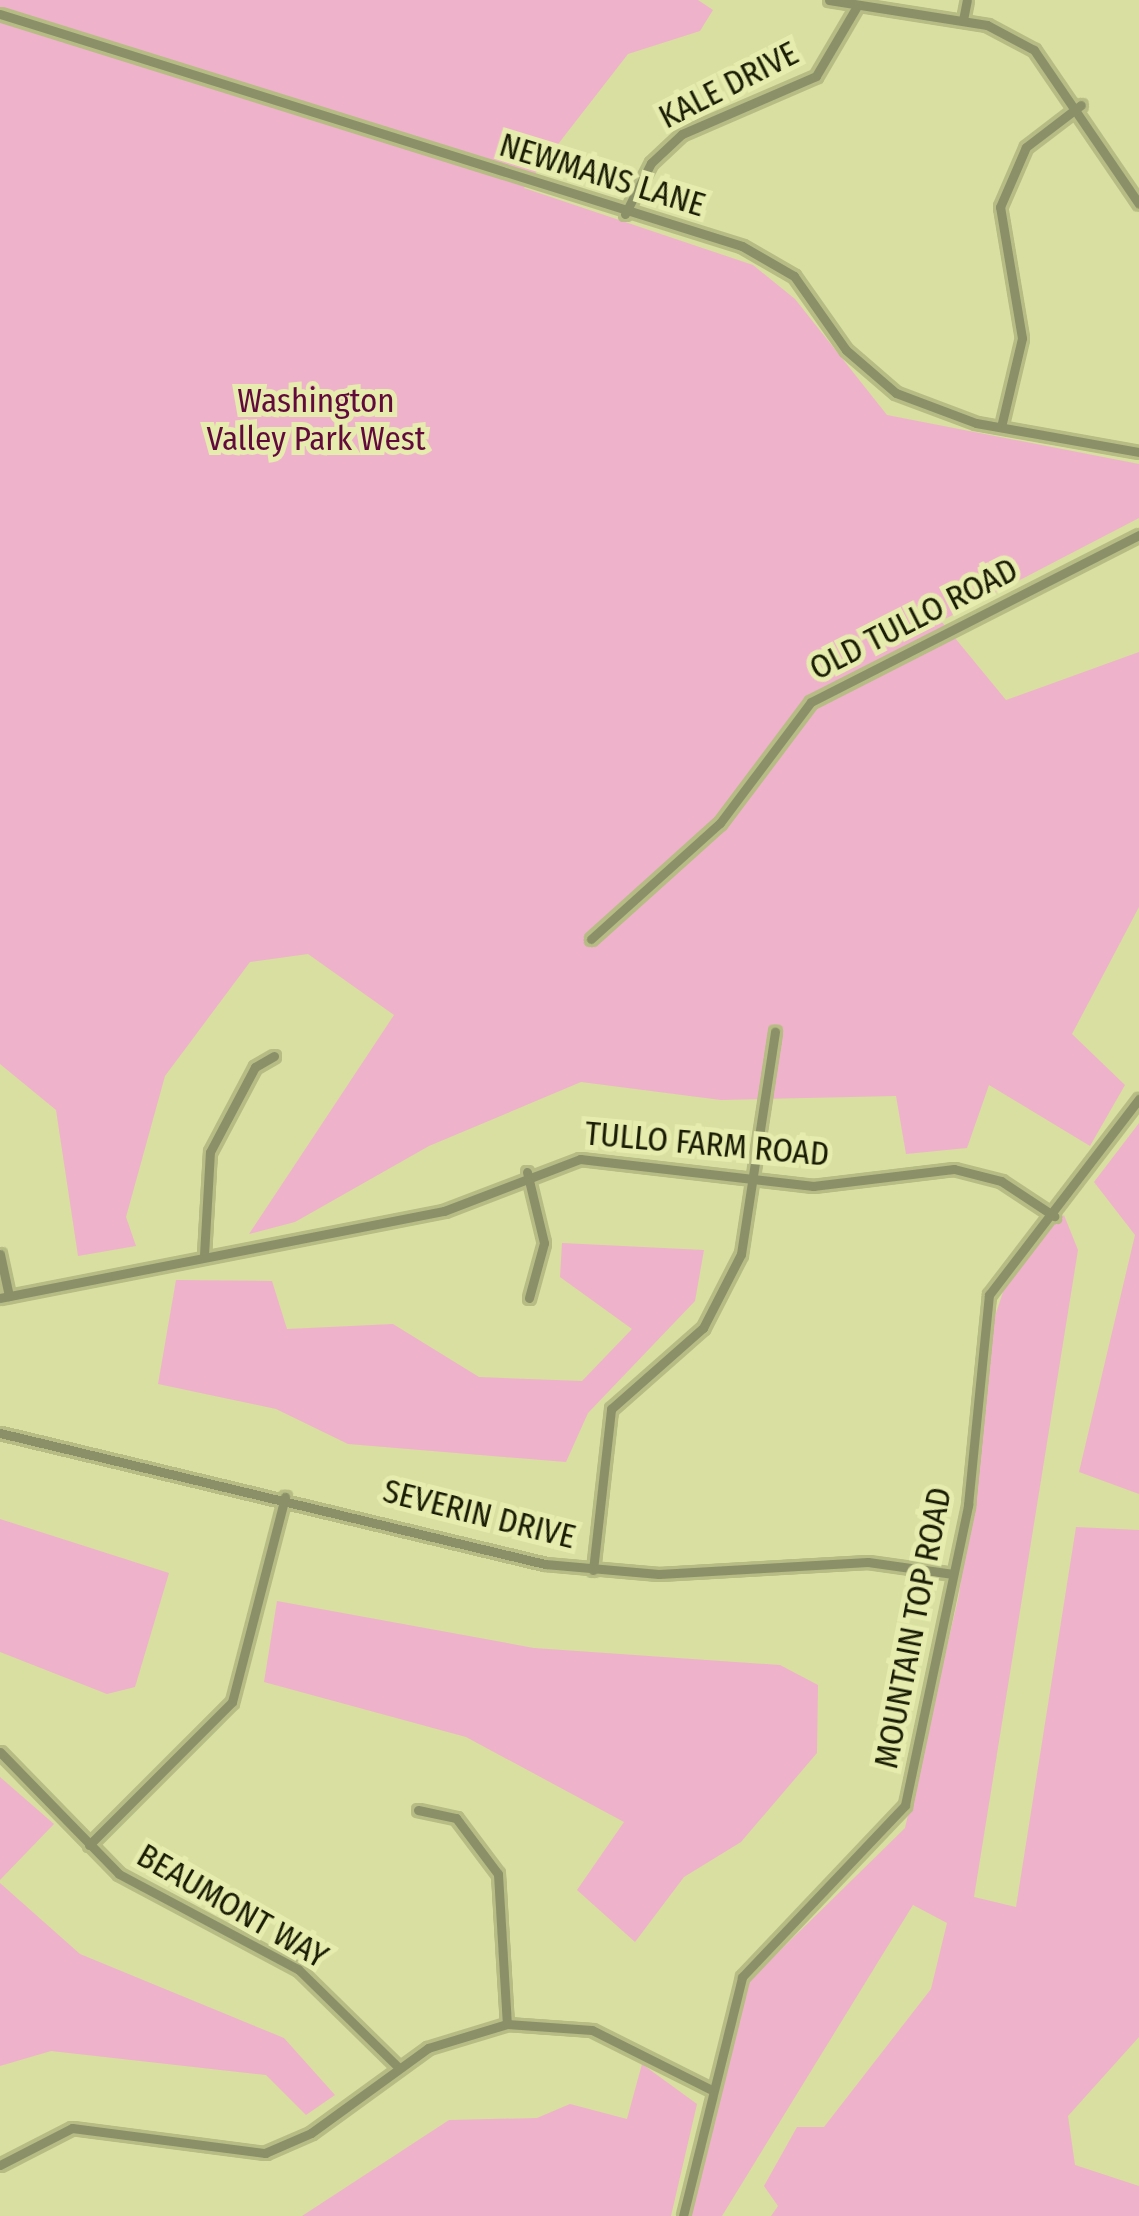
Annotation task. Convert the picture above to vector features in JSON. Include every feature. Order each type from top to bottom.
[{"type":"street","points":[[830,0],[963,20],[1034,50],[1081,105],[1139,204]]},
{"type":"street","points":[[963,20],[967,0]]},
{"type":"street","name":"KALE DRIVE","points":[[625,214],[651,164],[682,134],[816,76],[857,6]]},
{"type":"street","name":"NEWMANS LANE","points":[[0,14],[762,254],[896,393],[1001,427],[1139,452]]},
{"type":"street","points":[[1001,427],[1022,338],[1000,207],[1026,147],[1081,105]]},
{"type":"street","name":"OLD TULLO ROAD","points":[[591,939],[720,823],[811,702],[1139,535]]},
{"type":"street","points":[[593,1570],[611,1409],[724,1299],[751,1179],[775,1032]]},
{"type":"street","points":[[204,1255],[210,1152],[255,1067],[274,1056]]},
{"type":"street","name":"MOUNTAIN TOP ROAD","points":[[683,2216],[747,1969],[905,1805],[952,1574],[989,1295],[1139,1100]]},
{"type":"street","name":"TULLO FARM ROAD","points":[[5,1297],[444,1211],[527,1172],[580,1159],[813,1186],[954,1169],[1001,1181],[1054,1216]]},
{"type":"street","points":[[527,1172],[544,1243],[529,1298]]},
{"type":"street","points":[[0,1254],[5,1297]]},
{"type":"street","name":"SEVERIN DRIVE","points":[[0,1433],[593,1570],[868,1562],[952,1574]]},
{"type":"street","points":[[89,1845],[232,1702],[285,1497]]},
{"type":"street","name":"BEAUMONT WAY","points":[[0,1752],[89,1845],[156,1901],[298,1969],[398,2067]]},
{"type":"street","points":[[418,1810],[456,1818],[498,1874],[507,2024]]},
{"type":"street","points":[[0,2164],[72,2128],[265,2152],[311,2133],[398,2067],[507,2024],[592,2030],[712,2090]]},
{"type":"green space","name":"Washington Valley Park West","points":[[0,0],[698,0],[713,10],[700,31],[628,54],[524,188],[753,265],[795,299],[887,415],[1139,464],[1139,518],[941,621],[1006,700],[1139,652],[1139,907],[1072,1034],[1125,1085],[1090,1146],[989,1085],[967,1148],[906,1154],[896,1096],[721,1100],[581,1082],[429,1146],[295,1222],[249,1234],[394,1015],[308,954],[250,962],[165,1076],[126,1217],[136,1246],[78,1256],[56,1110],[0,1064]]},
{"type":"green space","points":[[1139,1123],[1139,1494],[1079,1472],[1135,1235],[1094,1182]]},
{"type":"green space","points":[[1064,1215],[1078,1250],[974,1897],[1016,1907],[1076,1527],[1139,1530],[1139,2037],[1068,2116],[1075,2165],[1139,2186],[1139,2216],[771,2216],[778,2206],[764,2186],[797,2127],[824,2127],[931,1989],[947,1923],[913,1905],[722,2216],[687,2216],[744,1986],[905,1828],[959,1595],[994,1319],[1011,1268]]},
{"type":"green space","points":[[562,1243],[704,1250],[695,1301],[588,1413],[566,1462],[348,1444],[276,1409],[158,1384],[176,1280],[272,1281],[287,1329],[393,1324],[479,1377],[582,1381],[632,1329],[560,1277]]},
{"type":"green space","points":[[0,1519],[169,1573],[135,1687],[107,1694],[0,1652]]},
{"type":"green space","points":[[277,1601],[534,1648],[780,1665],[818,1685],[817,1753],[741,1842],[684,1877],[635,1942],[577,1890],[624,1822],[466,1737],[264,1682]]},
{"type":"green space","points":[[0,1777],[54,1824],[0,1880]]},
{"type":"green space","points":[[0,1883],[80,1954],[284,2038],[335,2095],[306,2115],[266,2075],[51,2051],[0,2066]]},
{"type":"green space","points":[[642,2064],[697,2104],[671,2216],[302,2216],[449,2120],[537,2118],[570,2104],[627,2119]]}]
